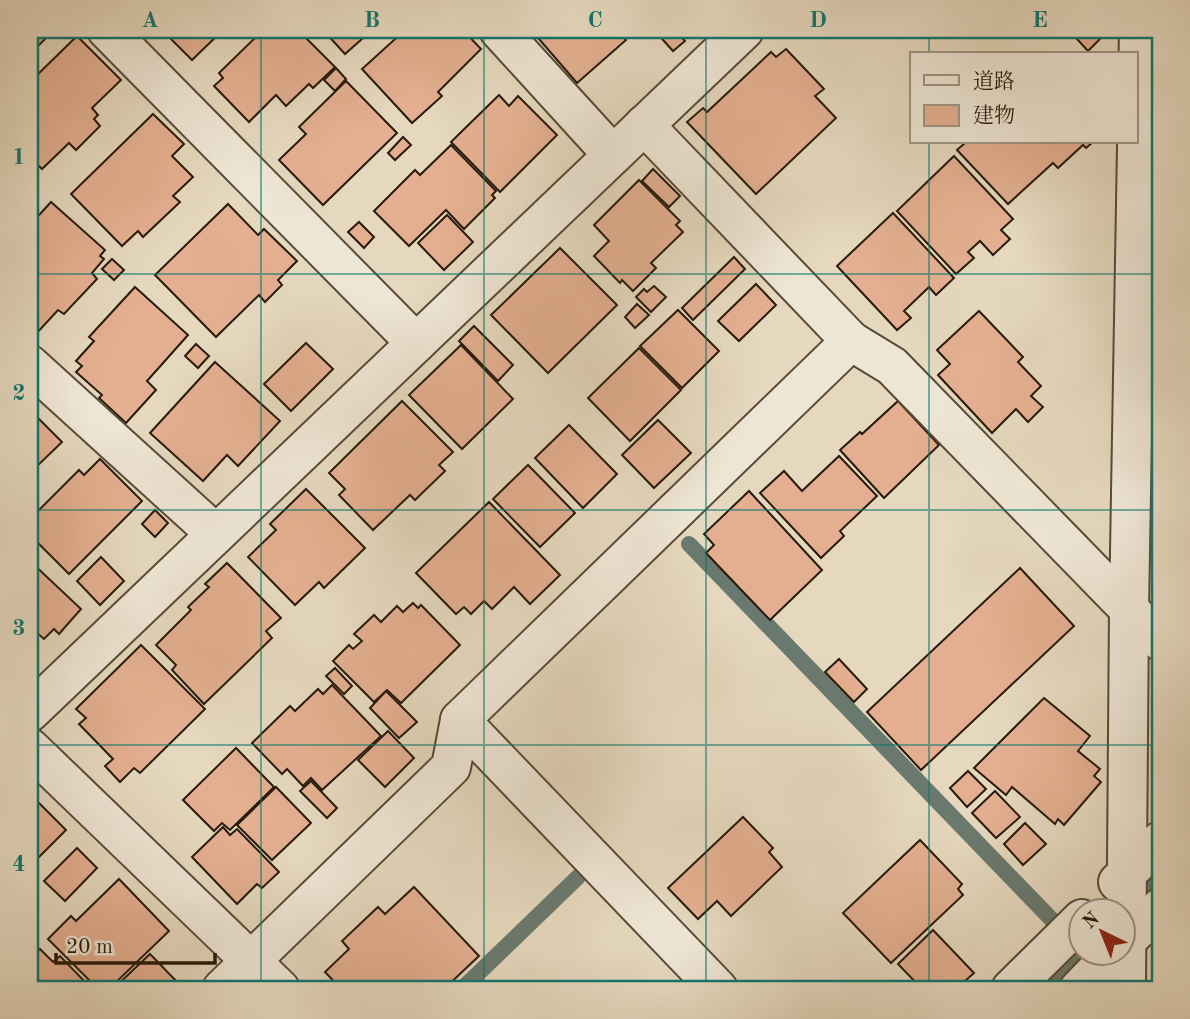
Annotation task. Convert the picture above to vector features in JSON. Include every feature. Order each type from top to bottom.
[{"type":"street","points":[[107,30],[416,343]]},
{"type":"street","points":[[499,30],[613,155]]},
{"type":"street","points":[[30,712],[744,30]]},
{"type":"street","points":[[1138,88],[1139,30]]},
{"type":"street","points":[[644,125],[851,341],[892,366],[1160,641]]},
{"type":"street","points":[[1125,897],[1137,144]]},
{"type":"street","points":[[222,989],[451,767],[460,720],[851,341]]},
{"type":"street","points":[[30,365],[216,534]]},
{"type":"street","points":[[460,720],[718,989]]},
{"type":"street","points":[[30,748],[280,989]]},
{"type":"street","points":[[1104,897],[1160,841]]},
{"type":"street","points":[[1138,929],[1160,908]]},
{"type":"street","points":[[1011,989],[1068,933]]},
{"type":"street","points":[[1079,989],[1100,967]]},
{"type":"street","points":[[1124,967],[1126,989]]},
{"type":"building","points":[[30,30],[54,30],[30,54]]},
{"type":"building","points":[[162,30],[223,30],[192,60]]},
{"type":"building","points":[[263,30],[298,30],[335,67],[313,88],[309,84],[286,106],[276,95],[249,122],[214,86],[223,78],[219,73]]},
{"type":"building","points":[[323,30],[372,30],[345,54]]},
{"type":"building","points":[[405,30],[463,30],[481,49],[438,92],[442,96],[412,123],[362,69]]},
{"type":"building","points":[[626,30],[620,34],[626,40],[577,83],[533,32]]},
{"type":"building","points":[[654,30],[675,30],[685,41],[673,51]]},
{"type":"building","points":[[1087,30],[1097,30],[1103,36],[1088,51],[1077,39]]},
{"type":"building","points":[[77,36],[121,80],[92,108],[98,115],[94,119],[100,126],[76,150],[69,143],[42,169],[30,157],[30,82]]},
{"type":"building","points":[[786,49],[824,89],[815,96],[836,118],[756,194],[687,122],[703,108],[707,112],[771,52],[776,57]]},
{"type":"building","points":[[336,68],[346,79],[335,91],[324,80]]},
{"type":"building","points":[[346,81],[397,133],[323,205],[279,160],[306,134],[299,127]]},
{"type":"building","points":[[499,95],[509,106],[518,96],[557,135],[500,192],[451,142]]},
{"type":"building","points":[[153,114],[184,144],[172,156],[193,177],[173,196],[180,202],[143,237],[138,231],[122,246],[71,194]]},
{"type":"building","points":[[403,137],[411,145],[395,160],[388,153]]},
{"type":"building","points":[[964,144],[1091,144],[1086,148],[1083,145],[1058,168],[1053,163],[1008,204],[957,150]]},
{"type":"building","points":[[451,145],[496,191],[492,195],[495,198],[464,229],[446,210],[409,246],[374,211],[415,170],[420,175]]},
{"type":"building","points":[[954,156],[1013,219],[1001,230],[1010,239],[993,255],[980,241],[968,252],[974,258],[956,274],[897,211]]},
{"type":"building","points":[[653,169],[680,196],[669,207],[642,181]]},
{"type":"building","points":[[639,180],[680,221],[676,225],[683,232],[651,263],[656,268],[633,291],[622,280],[620,283],[594,256],[609,241],[594,225]]},
{"type":"building","points":[[51,202],[105,250],[100,256],[104,259],[92,273],[97,279],[64,314],[58,310],[35,335],[30,330],[30,225]]},
{"type":"building","points":[[228,204],[258,235],[264,229],[297,261],[278,280],[282,285],[265,302],[259,295],[216,337],[155,275]]},
{"type":"building","points":[[893,213],[954,278],[936,295],[929,287],[904,311],[911,318],[897,330],[837,266]]},
{"type":"building","points":[[447,215],[473,242],[444,270],[418,243]]},
{"type":"building","points":[[359,222],[374,237],[364,248],[348,232]]},
{"type":"building","points":[[560,248],[617,305],[548,373],[491,315]]},
{"type":"building","points":[[734,257],[745,269],[693,320],[682,308]]},
{"type":"building","points":[[112,259],[124,270],[114,280],[102,269]]},
{"type":"building","points":[[756,284],[776,305],[739,341],[718,321]]},
{"type":"building","points":[[654,286],[666,297],[651,312],[636,297],[644,289],[647,292]]},
{"type":"building","points":[[135,287],[188,335],[147,381],[156,390],[126,423],[99,398],[102,395],[76,372],[82,366],[76,361],[94,341],[89,337]]},
{"type":"building","points":[[637,304],[649,315],[635,328],[625,317]]},
{"type":"building","points":[[678,310],[719,351],[682,388],[640,346]]},
{"type":"building","points":[[979,311],[1023,357],[1018,362],[1041,386],[1031,396],[1043,407],[1028,422],[1016,409],[992,433],[938,375],[950,364],[937,350]]},
{"type":"building","points":[[474,326],[513,365],[498,381],[459,341]]},
{"type":"building","points":[[306,343],[333,369],[291,411],[264,384]]},
{"type":"building","points":[[196,344],[209,356],[198,368],[185,356]]},
{"type":"building","points":[[461,345],[513,399],[462,449],[409,395]]},
{"type":"building","points":[[639,348],[681,390],[630,441],[588,398]]},
{"type":"building","points":[[215,362],[280,421],[238,466],[227,455],[203,481],[150,433]]},
{"type":"building","points":[[402,401],[453,452],[439,465],[445,471],[415,500],[410,495],[373,530],[339,495],[345,489],[329,473]]},
{"type":"building","points":[[898,401],[939,445],[884,498],[840,450]]},
{"type":"building","points":[[30,410],[62,442],[30,473]]},
{"type":"building","points":[[658,420],[691,453],[654,488],[622,455]]},
{"type":"building","points":[[569,425],[617,474],[583,508],[535,458]]},
{"type":"building","points":[[839,456],[877,496],[840,531],[844,536],[821,558],[760,493],[784,471],[802,491]]},
{"type":"building","points":[[100,459],[142,501],[69,574],[30,535],[30,519],[79,470],[84,475]]},
{"type":"building","points":[[528,465],[575,513],[540,547],[493,499]]},
{"type":"building","points":[[306,489],[365,548],[324,588],[319,582],[295,605],[248,557],[276,530],[270,524]]},
{"type":"building","points":[[749,491],[822,570],[770,620],[706,553],[714,545],[704,534]]},
{"type":"building","points":[[489,502],[560,575],[530,604],[514,587],[492,609],[484,601],[471,614],[464,607],[456,614],[416,573]]},
{"type":"building","points":[[155,510],[168,523],[155,537],[142,524]]},
{"type":"building","points":[[101,557],[124,581],[100,605],[77,581]]},
{"type":"building","points":[[30,561],[81,609],[59,634],[54,629],[44,639],[36,632],[30,639]]},
{"type":"building","points":[[227,563],[281,618],[266,631],[272,638],[204,704],[172,670],[176,665],[156,645],[191,610],[188,607],[209,587],[205,584]]},
{"type":"building","points":[[1020,568],[1074,626],[921,770],[867,712]]},
{"type":"building","points":[[413,603],[418,608],[421,605],[460,645],[401,703],[387,690],[374,702],[333,661],[349,645],[353,649],[362,641],[354,634],[374,615],[381,622],[397,606],[403,612]]},
{"type":"building","points":[[141,645],[205,709],[140,773],[134,768],[120,782],[105,766],[113,759],[79,724],[86,718],[76,709]]},
{"type":"building","points":[[839,659],[867,689],[854,702],[825,672]]},
{"type":"building","points":[[335,668],[352,686],[344,694],[326,676]]},
{"type":"building","points":[[332,685],[381,736],[322,790],[311,778],[303,786],[287,769],[282,774],[252,743],[290,706],[295,711],[318,689],[323,694]]},
{"type":"building","points":[[386,691],[417,722],[399,738],[370,708]]},
{"type":"building","points":[[1044,698],[1090,736],[1078,751],[1100,769],[1094,776],[1101,782],[1064,825],[1058,819],[1055,824],[1012,787],[1006,795],[974,768]]},
{"type":"building","points":[[388,731],[414,758],[385,787],[358,760]]},
{"type":"building","points":[[236,748],[274,787],[230,830],[222,823],[214,831],[183,800]]},
{"type":"building","points":[[968,771],[986,789],[967,807],[950,788]]},
{"type":"building","points":[[311,781],[337,808],[327,818],[300,791]]},
{"type":"building","points":[[276,787],[311,823],[272,860],[237,825]]},
{"type":"building","points":[[995,791],[1020,817],[996,838],[972,813]]},
{"type":"building","points":[[30,794],[66,830],[30,866]]},
{"type":"building","points":[[743,817],[773,848],[769,852],[782,867],[731,916],[717,901],[698,919],[668,888]]},
{"type":"building","points":[[1025,823],[1046,844],[1023,865],[1004,844]]},
{"type":"building","points":[[223,827],[230,835],[237,829],[279,872],[262,888],[257,884],[237,904],[192,857]]},
{"type":"building","points":[[920,840],[962,884],[958,889],[963,895],[891,963],[843,913]]},
{"type":"building","points":[[77,848],[97,868],[65,901],[44,881]]},
{"type":"building","points":[[119,879],[169,931],[109,989],[98,989],[48,939],[71,916],[76,921]]},
{"type":"building","points":[[414,887],[479,956],[444,989],[341,989],[325,972],[349,949],[342,941],[378,907],[385,914]]},
{"type":"building","points":[[933,930],[974,973],[956,989],[922,989],[898,964]]},
{"type":"building","points":[[40,949],[53,962],[60,956],[92,989],[30,989],[30,958]]},
{"type":"building","points":[[150,954],[184,989],[113,989]]},
{"type":"building","points":[[1160,975],[1160,989],[1148,989],[1147,988]]},
{"type":"waterway","points":[[1156,252],[1160,256]]},
{"type":"waterway","points":[[689,544],[1055,923]]},
{"type":"waterway","points":[[1134,897],[1160,872]]},
{"type":"waterway","points":[[462,989],[578,877]]},
{"type":"waterway","points":[[1042,989],[1068,963]]}]
